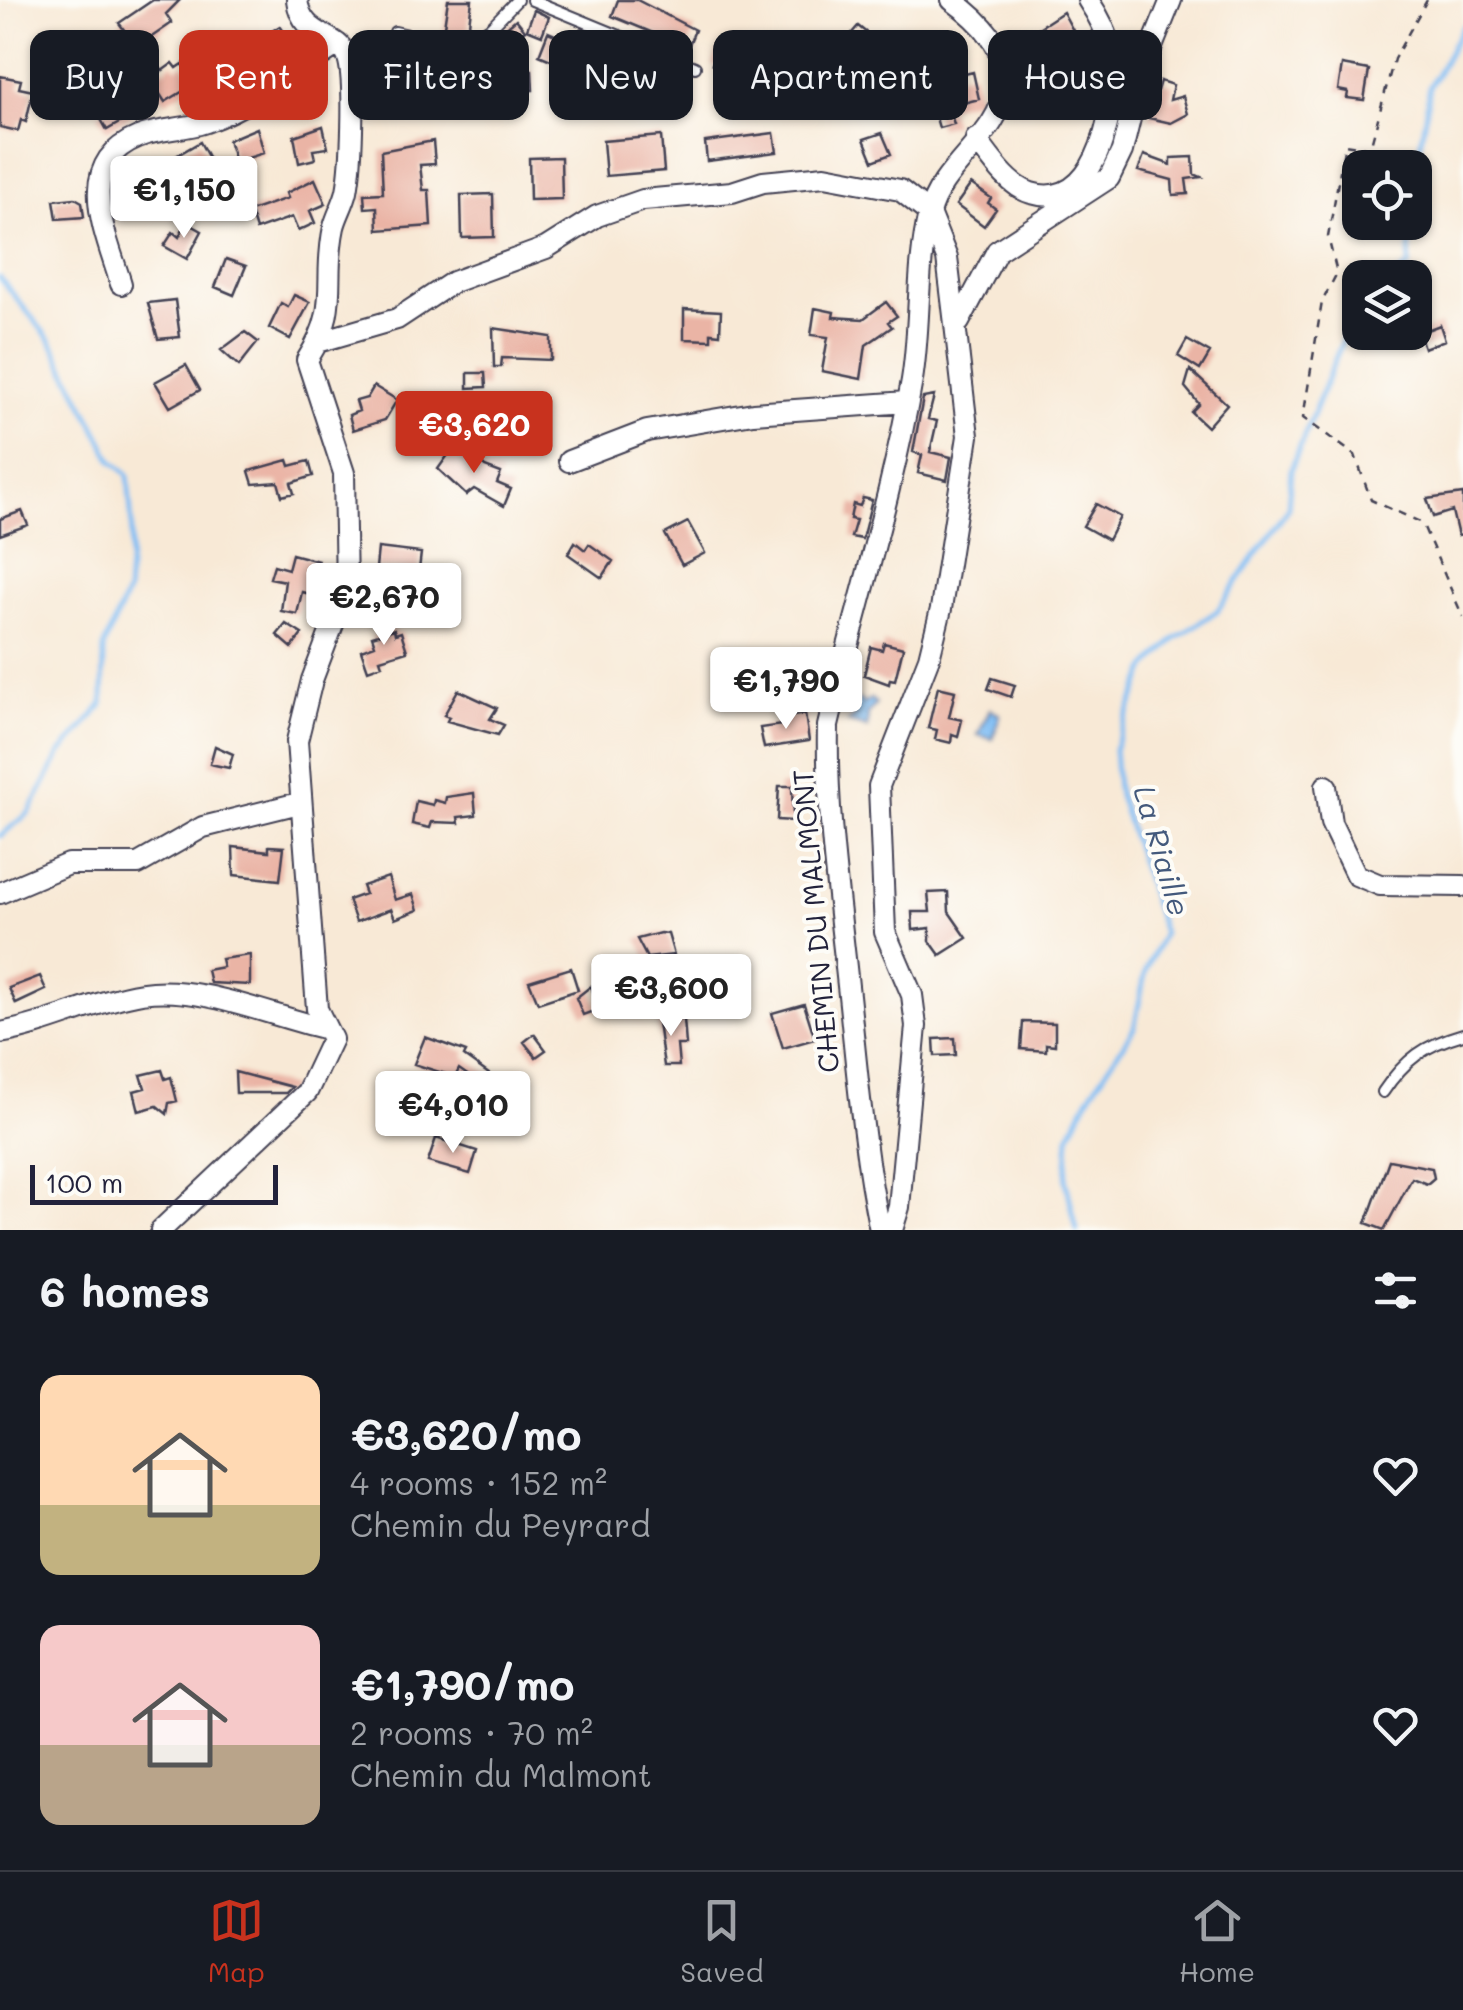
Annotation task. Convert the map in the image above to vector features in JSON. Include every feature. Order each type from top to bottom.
[{"type":"street","points":[[161,1230],[307,1092],[332,1039],[323,1028],[317,1009],[297,740],[312,680],[346,590],[344,473],[307,360],[332,310],[334,228],[351,168],[349,60],[338,44],[311,30],[299,15],[297,0]]},
{"type":"street","name":"CHEMIN DU MALMONT","points":[[880,1230],[870,1182],[846,968],[828,740],[907,402],[929,213],[942,182],[996,114],[1004,90],[1005,64],[990,35],[952,0]]},
{"type":"street","points":[[976,139],[1006,176],[1030,193],[1062,194],[1087,176],[1101,146],[1112,92],[1111,49],[1088,0]]},
{"type":"street","points":[[955,324],[964,317],[982,272],[997,251],[1109,178],[1122,151],[1141,74],[1171,0]]},
{"type":"street","points":[[121,284],[97,201],[98,179],[106,160],[119,146],[141,135],[200,124],[244,107],[338,44]]},
{"type":"street","points":[[318,342],[396,319],[453,282],[546,248],[598,216],[643,200],[732,192],[764,182],[825,176],[900,190],[929,213],[947,258],[968,436],[929,658],[880,786],[885,932],[912,995],[916,1026],[899,1207],[892,1230]]},
{"type":"street","points":[[569,461],[647,431],[753,413],[907,402]]},
{"type":"street","points":[[1326,786],[1331,822],[1356,875],[1380,885],[1463,886]]},
{"type":"street","points":[[0,893],[68,864],[138,864],[203,827],[300,803]]},
{"type":"street","points":[[0,1033],[42,1026],[142,993],[168,992],[190,992],[323,1028]]},
{"type":"lane","points":[[488,30],[517,0]]},
{"type":"lane","points":[[532,0],[696,67]]},
{"type":"lane","points":[[1383,1092],[1400,1066],[1426,1045],[1463,1034]]},
{"type":"path","points":[[1427,0],[1394,59],[1370,148],[1345,144],[1328,238],[1336,273],[1322,302],[1303,418],[1355,455],[1371,500],[1422,522],[1463,616]]},
{"type":"water","points":[[858,699],[864,704],[871,699],[876,704],[868,713],[867,728],[848,722],[855,716],[854,702]]},
{"type":"water","points":[[990,709],[1000,715],[993,739],[978,735]]},
{"type":"building","points":[[153,0],[180,0],[166,14],[172,23],[159,32],[124,30],[119,23]]},
{"type":"building","points":[[448,0],[472,0],[468,30],[443,30]]},
{"type":"building","points":[[618,0],[637,0],[695,30],[693,35],[693,30],[646,30],[612,16]]},
{"type":"building","points":[[534,10],[549,17],[542,35],[527,29]]},
{"type":"building","points":[[1063,12],[1073,30],[1036,30]]},
{"type":"building","points":[[516,19],[525,30],[503,30]]},
{"type":"building","points":[[548,32],[549,59],[539,55]]},
{"type":"building","points":[[173,63],[179,67],[179,94],[165,102],[159,93],[159,66],[162,71]]},
{"type":"building","points":[[1342,65],[1369,70],[1364,100],[1347,98],[1348,92],[1338,90]]},
{"type":"building","points":[[529,70],[532,70],[533,90],[529,90]]},
{"type":"building","points":[[973,72],[979,99],[968,102],[968,73]]},
{"type":"building","points":[[0,76],[21,80],[19,88],[30,90],[26,122],[21,120],[18,131],[0,127]]},
{"type":"building","points":[[1162,82],[1173,85],[1170,100],[1183,96],[1188,114],[1171,123],[1158,120],[1162,120]]},
{"type":"building","points":[[101,120],[124,120],[107,130]]},
{"type":"building","points":[[937,120],[953,120],[954,124],[939,128]]},
{"type":"building","points":[[323,126],[328,148],[313,150],[315,159],[299,163],[294,136]]},
{"type":"building","points":[[257,128],[264,153],[235,162],[228,140]]},
{"type":"building","points":[[774,133],[777,152],[707,161],[705,142]]},
{"type":"building","points":[[882,133],[891,154],[873,161],[864,139]]},
{"type":"building","points":[[661,136],[664,171],[606,176],[603,141]]},
{"type":"building","points":[[433,141],[435,164],[420,165],[423,190],[429,190],[431,226],[378,230],[377,207],[365,208],[364,194],[383,193],[381,151]]},
{"type":"building","points":[[200,142],[219,177],[197,189],[176,156]]},
{"type":"building","points":[[1144,155],[1171,165],[1171,158],[1193,157],[1194,174],[1201,177],[1186,179],[1188,194],[1173,195],[1172,180],[1138,171]]},
{"type":"building","points":[[561,157],[562,199],[530,200],[529,158]]},
{"type":"building","points":[[140,169],[160,182],[147,202],[126,188]]},
{"type":"building","points":[[315,179],[326,204],[310,211],[315,223],[298,231],[292,217],[256,230],[250,211],[288,198],[286,193]]},
{"type":"building","points":[[971,184],[991,198],[988,203],[996,209],[984,226],[956,205]]},
{"type":"building","points":[[493,194],[494,237],[462,238],[461,195]]},
{"type":"building","points":[[75,198],[82,202],[84,217],[57,219],[54,200]]},
{"type":"building","points":[[186,222],[202,231],[187,259],[164,246],[173,232],[179,237]]},
{"type":"building","points":[[226,259],[246,266],[234,295],[215,287]]},
{"type":"building","points":[[294,295],[310,302],[290,339],[269,328],[281,303],[288,307]]},
{"type":"building","points":[[175,300],[180,337],[158,339],[148,303]]},
{"type":"building","points":[[886,302],[897,316],[888,322],[892,327],[866,345],[861,379],[822,371],[828,337],[811,335],[815,308],[834,312],[833,317],[863,319]]},
{"type":"building","points":[[684,309],[721,311],[720,334],[711,333],[711,340],[684,339]]},
{"type":"building","points":[[1440,325],[1445,340],[1432,345],[1432,328]]},
{"type":"building","points":[[493,328],[551,337],[551,360],[502,358],[501,367],[494,367]]},
{"type":"building","points":[[245,332],[258,342],[239,366],[221,350]]},
{"type":"building","points":[[1187,340],[1210,353],[1200,370],[1178,356]]},
{"type":"building","points":[[186,365],[200,390],[170,407],[155,382]]},
{"type":"building","points":[[1190,370],[1227,404],[1207,427],[1191,412],[1199,404],[1185,387]]},
{"type":"building","points":[[468,373],[485,373],[486,387],[468,388]]},
{"type":"building","points":[[374,386],[397,400],[385,420],[353,430],[349,415],[359,411],[356,401],[367,398]]},
{"type":"building","points":[[934,396],[928,419],[937,421],[930,452],[951,457],[947,480],[918,473],[922,455],[913,452],[923,398]]},
{"type":"building","points":[[453,448],[460,454],[465,448],[485,467],[501,473],[497,483],[511,489],[504,506],[474,489],[466,495],[438,469]]},
{"type":"building","points":[[288,460],[290,466],[309,461],[313,476],[291,483],[294,493],[282,496],[278,482],[253,484],[249,471]]},
{"type":"building","points":[[1463,494],[1463,535],[1458,536],[1452,511],[1433,517],[1427,499]]},
{"type":"building","points":[[863,498],[872,500],[862,539],[851,537],[856,520],[850,519],[853,504],[860,506]]},
{"type":"building","points":[[1096,504],[1120,517],[1108,540],[1083,526]]},
{"type":"building","points":[[22,511],[28,525],[0,535],[0,519]]},
{"type":"building","points":[[688,522],[705,553],[682,565],[665,534]]},
{"type":"building","points":[[575,542],[585,550],[589,544],[613,561],[602,578],[568,554]]},
{"type":"building","points":[[378,548],[421,553],[419,570],[376,568]]},
{"type":"building","points":[[292,554],[318,561],[310,594],[302,592],[297,614],[281,611],[285,581],[270,578],[274,565],[288,569]]},
{"type":"building","points":[[286,624],[302,634],[292,648],[277,635]]},
{"type":"building","points":[[394,629],[395,634],[401,632],[407,651],[380,659],[382,665],[368,670],[361,650],[375,645],[372,636]]},
{"type":"building","points":[[884,643],[903,648],[895,680],[890,679],[889,684],[864,675],[871,647],[882,650]]},
{"type":"building","points":[[992,678],[1015,685],[1011,697],[988,689]]},
{"type":"building","points":[[938,687],[955,691],[949,717],[962,720],[958,736],[952,734],[951,743],[935,739],[937,730],[928,728]]},
{"type":"building","points":[[458,690],[497,708],[490,719],[504,725],[498,735],[447,721],[449,717],[444,715]]},
{"type":"building","points":[[805,714],[809,741],[764,748],[760,728],[782,725],[781,718]]},
{"type":"building","points":[[215,746],[233,754],[229,768],[210,764]]},
{"type":"building","points":[[779,786],[792,786],[793,821],[777,820]]},
{"type":"building","points":[[474,793],[476,815],[458,817],[459,823],[432,822],[430,828],[412,824],[416,801],[433,805],[434,800],[445,803],[446,797]]},
{"type":"building","points":[[269,846],[284,847],[280,880],[234,875],[233,847],[269,851]]},
{"type":"building","points":[[388,877],[395,900],[413,894],[418,910],[395,919],[391,909],[356,922],[348,900],[365,894],[362,886]]},
{"type":"building","points":[[948,892],[949,912],[967,938],[940,955],[930,941],[930,928],[913,930],[912,912],[930,912],[928,893]]},
{"type":"building","points":[[668,934],[674,955],[647,958],[637,939]]},
{"type":"building","points":[[250,955],[250,985],[210,983],[207,970],[223,967],[221,959]]},
{"type":"building","points":[[571,968],[578,990],[538,1003],[529,981]]},
{"type":"building","points":[[40,976],[46,990],[16,1004],[9,988]]},
{"type":"building","points":[[591,986],[599,1009],[583,1015],[576,998]]},
{"type":"building","points":[[804,1004],[815,1039],[783,1048],[772,1013]]},
{"type":"building","points":[[657,1015],[671,1015],[671,1021],[684,1019],[686,1045],[677,1045],[679,1066],[664,1066]]},
{"type":"building","points":[[1023,1022],[1055,1023],[1055,1045],[1046,1044],[1046,1051],[1021,1049]]},
{"type":"building","points":[[534,1034],[546,1050],[536,1057],[524,1042]]},
{"type":"building","points":[[425,1037],[466,1052],[464,1056],[500,1082],[493,1093],[459,1069],[455,1077],[414,1064]]},
{"type":"building","points":[[955,1038],[956,1055],[935,1056],[934,1039]]},
{"type":"building","points":[[162,1070],[165,1079],[171,1077],[177,1101],[169,1103],[167,1114],[157,1106],[139,1111],[134,1091],[145,1088],[141,1075]]},
{"type":"building","points":[[235,1072],[292,1087],[286,1093],[236,1093]]},
{"type":"building","points":[[436,1138],[477,1151],[470,1174],[428,1162]]},
{"type":"building","points":[[1389,1160],[1432,1168],[1434,1178],[1427,1184],[1412,1178],[1384,1230],[1366,1223]]},
{"type":"waterway","name":"La Riaille","points":[[1419,150],[1430,86],[1463,26]]},
{"type":"waterway","name":"La Riaille","points":[[1409,260],[1410,240]]},
{"type":"waterway","points":[[0,278],[51,341],[112,460],[128,475],[132,526],[127,593],[104,646],[103,704],[61,753],[29,813],[0,836]]},
{"type":"waterway","name":"La Riaille","points":[[1077,1230],[1066,1181],[1069,1136],[1090,1095],[1134,1028],[1146,969],[1163,933],[1117,789],[1114,749],[1147,668],[1175,639],[1217,611],[1288,508],[1291,469],[1342,342]]}]
